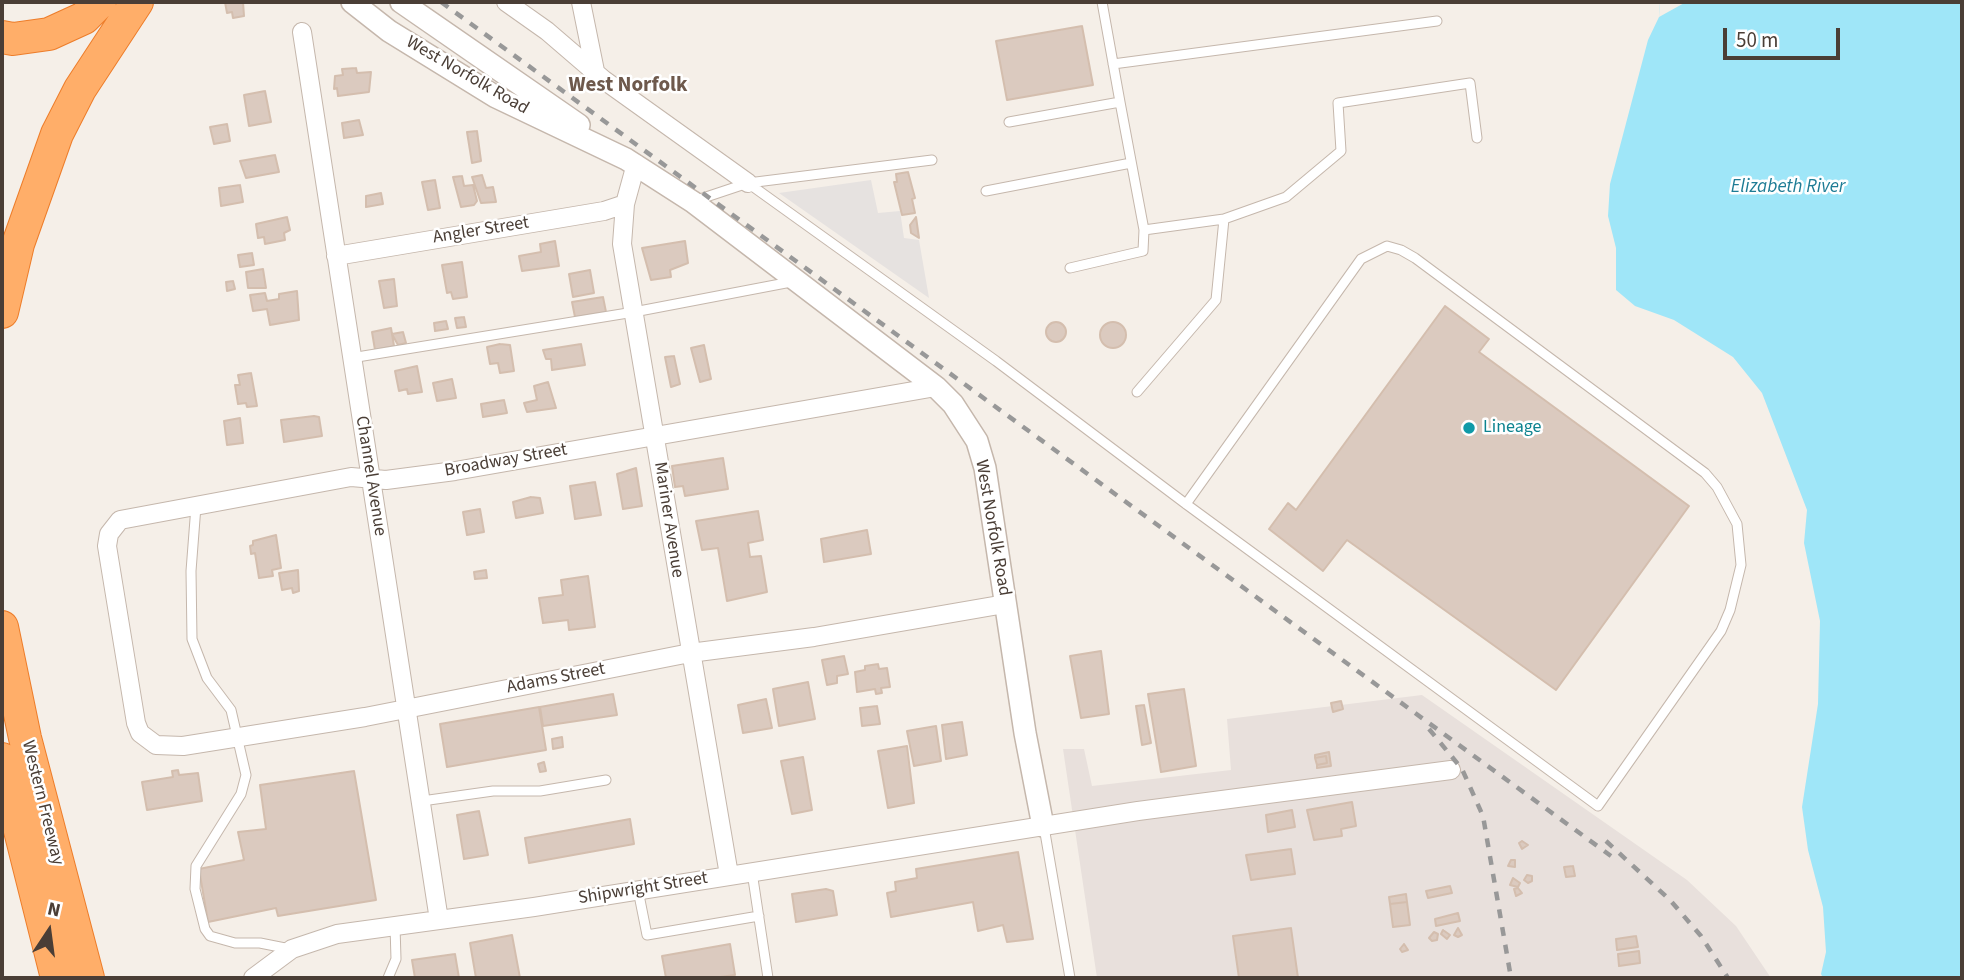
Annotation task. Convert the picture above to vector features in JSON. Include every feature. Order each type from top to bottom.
[{"type":"highway","points":[[2,37],[13,39],[50,34],[84,18],[100,2]]},
{"type":"highway","points":[[2,313],[18,244],[57,134],[80,89],[137,2]]},
{"type":"highway","name":"Western Freeway","points":[[2,627],[28,751],[88,978]]},
{"type":"highway","name":"Western Freeway","points":[[2,759],[57,978]]},
{"type":"street","name":"West Norfolk Road","points":[[352,2],[389,31],[496,97],[631,161]]},
{"type":"street","name":"West Norfolk Road","points":[[401,2],[692,202],[936,387],[965,419],[982,459],[990,493],[1005,604],[1044,826]]},
{"type":"street","points":[[506,2],[547,31],[595,72],[748,183]]},
{"type":"street","points":[[581,2],[595,72]]},
{"type":"street","name":"Channel Avenue","points":[[302,32],[439,919]]},
{"type":"street","name":"Mariner Avenue","points":[[631,161],[622,244],[729,876]]},
{"type":"street","name":"Angler Street","points":[[336,256],[604,211],[625,204]]},
{"type":"street","name":"Broadway Street","points":[[134,704],[109,561],[109,534],[120,520],[351,477],[386,480],[456,471],[936,387]]},
{"type":"street","name":"Adams Street","points":[[134,704],[140,733],[156,745],[183,746],[408,708],[690,653],[814,637],[1005,604]]},
{"type":"street","name":"Shipwright Street","points":[[259,976],[292,949],[337,934],[1044,826],[1353,781],[1451,770]]},
{"type":"lane","points":[[1070,268],[1143,251],[1144,230],[1102,2]]},
{"type":"lane","points":[[1113,64],[1437,21]]},
{"type":"lane","points":[[1144,230],[1224,219],[1286,197],[1341,151],[1338,103],[1469,83],[1477,138]]},
{"type":"lane","points":[[1009,122],[1120,102]]},
{"type":"lane","points":[[692,202],[723,189],[748,183],[932,160]]},
{"type":"lane","points":[[986,191],[1131,163]]},
{"type":"lane","points":[[748,183],[996,362],[1186,504],[1598,806],[1721,631],[1730,610],[1741,565],[1737,524],[1717,487],[1705,473],[1415,258],[1387,246],[1361,259],[1186,504]]},
{"type":"lane","points":[[1137,392],[1216,300],[1224,219]]},
{"type":"lane","points":[[352,358],[634,312],[797,281]]},
{"type":"lane","points":[[196,506],[191,571],[192,639],[207,678],[231,710],[246,775],[245,786],[196,866],[194,877],[198,902],[205,929],[210,936],[235,943],[260,943],[292,949]]},
{"type":"lane","points":[[422,801],[493,791],[540,791],[606,780]]},
{"type":"lane","name":"West Norfolk Road","points":[[1044,826],[1070,978]]},
{"type":"lane","points":[[752,872],[768,978]]},
{"type":"lane","points":[[638,890],[647,935],[759,916]]},
{"type":"lane","points":[[388,978],[396,959],[395,926]]},
{"type":"shaded area","points":[[871,180],[878,213],[900,211],[904,238],[919,240],[929,298],[779,193]]},
{"type":"shaded area","points":[[1422,695],[1687,880],[1736,926],[1771,978],[1097,978],[1063,749],[1084,749],[1092,786],[1231,770],[1227,719]]},
{"type":"water","name":"Elizabeth River","points":[[1660,2],[1962,2],[1962,978],[1823,978],[1821,974],[1826,952],[1823,907],[1808,850],[1802,807],[1818,704],[1820,621],[1804,543],[1807,510],[1762,393],[1733,357],[1674,320],[1635,306],[1616,290],[1616,248],[1608,216],[1610,184],[1648,40],[1659,17]]},
{"type":"pier","points":[[1660,2],[1686,2],[1659,17]]},
{"type":"building","points":[[225,2],[243,2],[244,16],[233,18],[232,12],[227,13]]},
{"type":"building","points":[[1082,26],[1093,85],[1007,100],[996,41]]},
{"type":"building","points":[[356,68],[357,73],[371,72],[369,92],[338,96],[337,88],[334,89],[335,76],[343,75],[342,69]]},
{"type":"building","points":[[265,91],[271,122],[249,126],[244,95]]},
{"type":"building","points":[[359,120],[363,135],[344,138],[342,123]]},
{"type":"building","points":[[227,124],[230,141],[214,144],[210,127]]},
{"type":"building","points":[[477,131],[481,161],[472,163],[467,132]]},
{"type":"building","points":[[275,155],[279,172],[246,178],[240,161]]},
{"type":"building","points":[[908,172],[915,198],[912,199],[915,213],[902,215],[894,182],[897,182],[896,174]]},
{"type":"building","points":[[482,175],[486,188],[493,187],[496,202],[481,203],[472,177]]},
{"type":"building","points":[[462,176],[464,186],[473,185],[477,201],[474,205],[461,207],[453,177]]},
{"type":"building","points":[[435,180],[440,208],[428,210],[422,182]]},
{"type":"building","points":[[240,185],[243,202],[221,206],[219,188]]},
{"type":"building","points":[[381,193],[383,204],[366,207],[366,196]]},
{"type":"building","points":[[287,217],[290,230],[284,233],[285,240],[265,244],[264,237],[258,238],[256,224]]},
{"type":"building","points":[[916,217],[919,238],[911,233],[910,225]]},
{"type":"building","points":[[555,241],[559,266],[522,271],[519,256],[541,252],[540,244]]},
{"type":"building","points":[[685,241],[688,263],[670,270],[671,277],[651,280],[642,248]]},
{"type":"building","points":[[252,253],[254,265],[240,267],[238,255]]},
{"type":"building","points":[[462,262],[467,297],[453,299],[451,292],[447,293],[442,265]]},
{"type":"building","points":[[263,269],[266,288],[248,288],[246,272]]},
{"type":"building","points":[[590,270],[594,293],[573,297],[569,274]]},
{"type":"building","points":[[394,279],[397,306],[384,308],[379,281]]},
{"type":"building","points":[[233,281],[235,289],[227,291],[226,282]]},
{"type":"building","points":[[297,291],[299,320],[270,325],[267,309],[253,311],[250,295],[265,293],[267,301],[279,299],[279,294]]},
{"type":"building","points":[[603,297],[606,312],[575,317],[572,302]]},
{"type":"building","name":"Lineage","points":[[1445,306],[1489,339],[1479,352],[1689,506],[1556,690],[1347,540],[1323,571],[1269,529],[1288,503],[1296,510]]},
{"type":"building","points":[[464,317],[466,327],[457,328],[455,318]]},
{"type":"building","points":[[446,321],[448,329],[435,331],[434,323]]},
{"type":"building","points":[[1056,322],[1063,325],[1066,332],[1063,339],[1056,342],[1049,339],[1046,332],[1049,325]]},
{"type":"building","points":[[1113,322],[1122,326],[1126,335],[1122,344],[1113,348],[1104,344],[1100,335],[1104,326]]},
{"type":"building","points":[[391,328],[394,346],[375,350],[372,332]]},
{"type":"building","points":[[403,332],[406,343],[398,345],[392,334]]},
{"type":"building","points":[[581,344],[585,365],[552,370],[551,359],[546,359],[543,350]]},
{"type":"building","points":[[510,345],[514,371],[500,373],[498,363],[490,364],[487,347]]},
{"type":"building","points":[[704,345],[711,379],[700,382],[691,348]]},
{"type":"building","points":[[674,356],[680,384],[671,387],[665,357]]},
{"type":"building","points":[[417,366],[422,392],[408,394],[407,389],[399,391],[395,371]]},
{"type":"building","points":[[251,373],[257,406],[247,407],[246,403],[238,404],[235,385],[240,385],[238,375]]},
{"type":"building","points":[[452,379],[456,398],[437,401],[433,383]]},
{"type":"building","points":[[548,382],[556,408],[527,412],[524,403],[537,400],[534,386]]},
{"type":"building","points":[[504,400],[507,413],[483,417],[481,404]]},
{"type":"building","points":[[319,417],[322,436],[284,442],[281,420]]},
{"type":"building","points":[[240,418],[243,443],[227,445],[224,421]]},
{"type":"building","points":[[723,458],[728,489],[685,496],[683,486],[675,487],[672,466]]},
{"type":"building","points":[[636,468],[642,506],[623,509],[617,474]]},
{"type":"building","points":[[595,482],[601,515],[575,519],[570,486]]},
{"type":"building","points":[[531,497],[540,498],[543,513],[516,518],[513,502]]},
{"type":"building","points":[[480,509],[484,532],[467,535],[463,512]]},
{"type":"building","points":[[758,511],[763,540],[748,543],[750,557],[761,556],[767,592],[727,601],[718,548],[702,550],[696,521]]},
{"type":"building","points":[[867,530],[871,554],[824,562],[821,539]]},
{"type":"building","points":[[276,535],[281,568],[272,570],[273,576],[259,578],[255,553],[251,554],[250,546],[253,541]]},
{"type":"building","points":[[298,570],[299,591],[293,593],[292,588],[282,590],[279,573]]},
{"type":"building","points":[[486,570],[487,578],[475,579],[474,572]]},
{"type":"building","points":[[588,576],[595,627],[569,630],[568,620],[543,623],[539,598],[563,595],[561,580]]},
{"type":"building","points":[[1101,651],[1109,714],[1081,718],[1070,656]]},
{"type":"building","points":[[844,656],[848,674],[837,676],[837,683],[827,685],[822,660]]},
{"type":"building","points":[[878,664],[879,669],[887,668],[890,687],[881,688],[882,693],[876,694],[875,689],[857,692],[855,672],[865,670],[865,666]]},
{"type":"building","points":[[808,682],[815,719],[779,726],[773,689]]},
{"type":"building","points":[[1184,689],[1196,766],[1161,772],[1148,694]]},
{"type":"building","points":[[613,694],[617,715],[543,726],[540,707]]},
{"type":"building","points":[[766,699],[772,728],[743,733],[738,705]]},
{"type":"building","points":[[1341,701],[1343,709],[1333,712],[1331,703]]},
{"type":"building","points":[[1144,705],[1151,743],[1142,745],[1136,706]]},
{"type":"building","points":[[877,706],[880,724],[862,726],[860,708]]},
{"type":"building","points":[[539,707],[546,750],[447,767],[440,724]]},
{"type":"building","points":[[962,722],[967,755],[946,759],[942,725]]},
{"type":"building","points":[[936,726],[941,761],[914,766],[907,731]]},
{"type":"building","points":[[562,737],[563,747],[553,749],[552,739]]},
{"type":"building","points":[[907,746],[914,803],[888,808],[878,751]]},
{"type":"building","points":[[1329,752],[1331,766],[1317,768],[1317,765],[1327,763],[1326,756],[1315,758],[1315,755]]},
{"type":"building","points":[[1326,756],[1327,763],[1317,765],[1315,758]]},
{"type":"building","points":[[803,757],[812,810],[792,814],[781,761]]},
{"type":"building","points":[[544,762],[546,771],[540,772],[538,764]]},
{"type":"building","points":[[178,770],[179,775],[198,773],[202,801],[147,810],[142,782],[173,777],[172,771]]},
{"type":"building","points":[[354,771],[376,900],[278,916],[276,908],[208,922],[199,869],[244,860],[238,832],[266,829],[260,785]]},
{"type":"building","points":[[1352,802],[1356,826],[1341,829],[1342,836],[1314,840],[1307,810]]},
{"type":"building","points":[[1292,810],[1295,827],[1268,832],[1266,815]]},
{"type":"building","points":[[479,811],[488,855],[464,859],[457,815]]},
{"type":"building","points":[[630,819],[634,844],[529,863],[525,838]]},
{"type":"building","points":[[1522,841],[1528,845],[1522,849],[1519,843]]},
{"type":"building","points":[[1291,849],[1295,874],[1251,880],[1246,855]]},
{"type":"building","points":[[1018,852],[1033,939],[1007,942],[1003,925],[978,931],[973,902],[891,917],[887,893],[896,891],[895,882],[917,878],[916,869]]},
{"type":"building","points":[[1511,860],[1515,860],[1515,867],[1508,866]]},
{"type":"building","points":[[1573,866],[1575,876],[1566,877],[1564,867]]},
{"type":"building","points":[[1527,875],[1532,876],[1532,881],[1528,883],[1524,880]]},
{"type":"building","points":[[1513,878],[1520,883],[1518,887],[1510,885]]},
{"type":"building","points":[[1450,886],[1452,893],[1428,898],[1426,891]]},
{"type":"building","points":[[1518,888],[1522,893],[1516,896],[1514,889]]},
{"type":"building","points":[[826,889],[833,891],[837,915],[796,922],[792,894]]},
{"type":"building","points":[[1406,894],[1407,902],[1390,904],[1389,897]]},
{"type":"building","points":[[1407,902],[1410,925],[1393,927],[1390,904]]},
{"type":"building","points":[[1458,913],[1460,921],[1436,926],[1435,919]]},
{"type":"building","points":[[1291,928],[1298,978],[1239,978],[1233,936]]},
{"type":"building","points":[[1458,928],[1462,935],[1458,937],[1454,935]]},
{"type":"building","points":[[1443,930],[1450,935],[1447,939],[1441,934]]},
{"type":"building","points":[[1434,932],[1438,934],[1437,940],[1432,941],[1429,938]]},
{"type":"building","points":[[512,935],[520,978],[476,978],[470,943]]},
{"type":"building","points":[[1636,936],[1638,947],[1617,950],[1616,939]]},
{"type":"building","points":[[730,944],[735,975],[666,978],[662,956]]},
{"type":"building","points":[[1404,944],[1408,950],[1402,952],[1400,949]]},
{"type":"building","points":[[1639,951],[1640,963],[1619,966],[1618,954]]},
{"type":"building","points":[[455,954],[459,978],[415,978],[412,960]]},
{"type":"railway","points":[[441,2],[1611,856]]},
{"type":"railway","points":[[1429,729],[1462,769],[1483,816],[1511,978]]},
{"type":"railway","points":[[1606,841],[1670,900],[1701,936],[1728,978]]},
{"type":"place","name":"Lineage","points":[[1469,428]]},
{"type":"district","name":"West Norfolk","points":[[628,86]]}]
